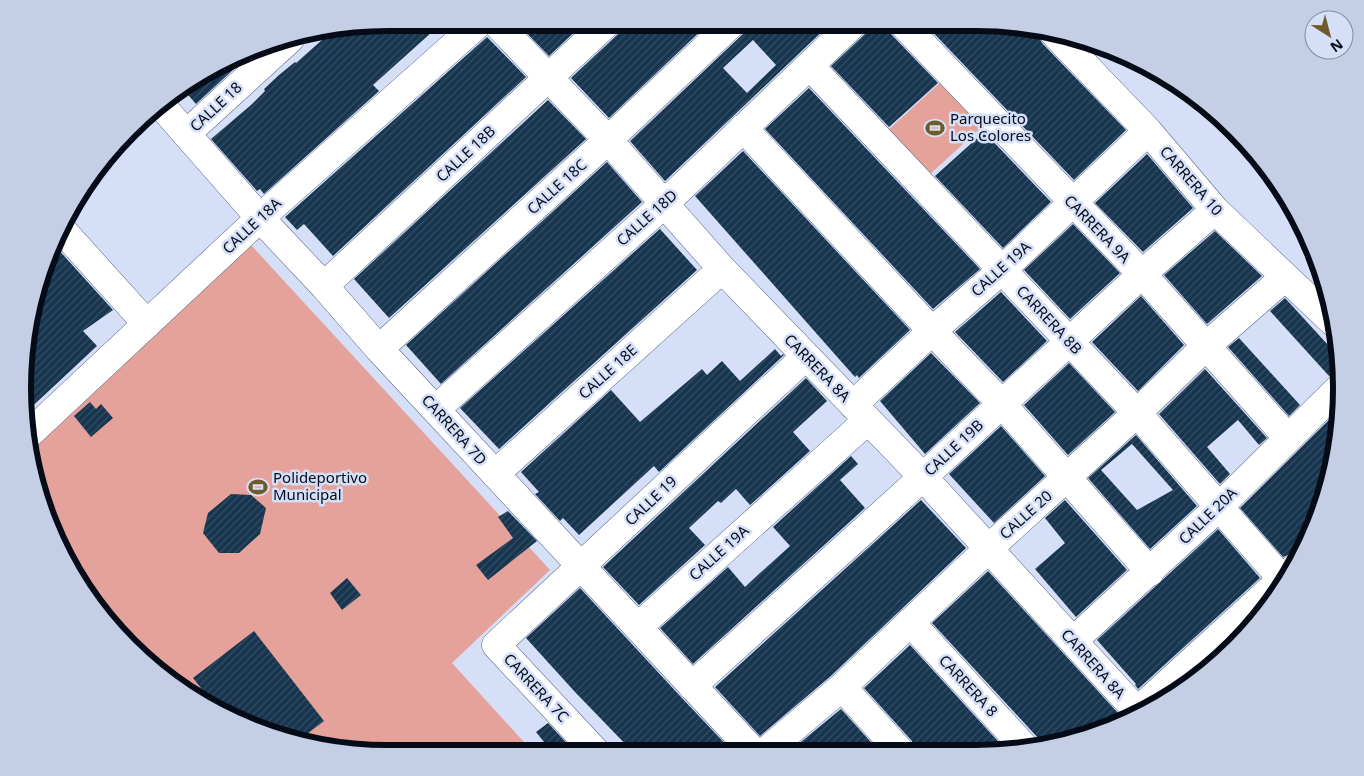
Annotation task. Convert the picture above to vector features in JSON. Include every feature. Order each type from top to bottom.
[{"type":"street","name":"CALLE 18A","points":[[33,429],[260,218],[470,31]]},
{"type":"street","name":"CARRERA 8A","points":[[504,31],[608,140],[722,269],[988,548],[1132,709]]},
{"type":"street","name":"CALLE 18B","points":[[324,286],[598,31]]},
{"type":"street","name":"CALLE 18C","points":[[379,349],[608,140],[724,31]]},
{"type":"street","name":"CALLE 18D","points":[[436,409],[664,204],[846,31]]},
{"type":"street","name":"CARRERA 9A","points":[[910,31],[1072,203],[1142,274],[1288,438]]},
{"type":"street","name":"CARRERA 10","points":[[1063,42],[1148,132],[1216,210],[1325,315]]},
{"type":"street","name":"CALLE 18","points":[[186,134],[279,48]]},
{"type":"street","name":"CARRERA 8B","points":[[810,66],[1137,413],[1220,506],[1283,569]]},
{"type":"street","name":"CARRERA 7D","points":[[165,110],[379,349],[582,565],[747,745]]},
{"type":"street","points":[[743,128],[1002,404],[1150,572]]},
{"type":"street","name":"CALLE 19A","points":[[638,626],[861,413],[932,331],[1002,270],[1148,132]]},
{"type":"street","name":"CALLE 19B","points":[[692,686],[923,478],[1142,274],[1216,210]]},
{"type":"street","points":[[66,235],[147,324]]},
{"type":"street","name":"CALLE 18E","points":[[495,474],[722,269]]},
{"type":"street","name":"CALLE 20","points":[[773,745],[842,687],[988,548],[1137,413],[1205,347],[1285,277]]},
{"type":"street","name":"CALLE 19","points":[[496,645],[805,356]]},
{"type":"street","name":"CALLE 20A","points":[[1073,641],[1220,506],[1333,393]]},
{"type":"street","points":[[1153,698],[1269,591]]},
{"type":"street","name":"CARRERA 8","points":[[910,622],[1020,742]]},
{"type":"street","name":"CARRERA 7C","points":[[496,645],[589,745]]},
{"type":"street","points":[[842,687],[895,745]]},
{"type":"shaded area","name":"Parquecito Los Colores","points":[[943,80],[985,124],[928,176],[886,132]]},
{"type":"shaded area","name":"Polideportivo Municipal","points":[[251,245],[550,570],[452,663],[527,745],[388,745],[341,742],[318,738],[296,733],[251,718],[190,685],[136,640],[91,586],[58,525],[43,480],[36,444]]},
{"type":"building","points":[[433,31],[373,85],[379,91],[264,194],[260,189],[257,191],[211,139],[251,105],[279,75],[296,63],[326,37],[365,32]]},
{"type":"building","points":[[525,31],[576,31],[549,56]]},
{"type":"building","points":[[620,31],[701,31],[609,118],[571,78]]},
{"type":"building","points":[[745,31],[823,31],[665,181],[630,141]],"holes":[[[753,40],[776,65],[747,93],[723,68]]]},
{"type":"building","points":[[867,31],[890,31],[938,83],[889,127],[831,66]]},
{"type":"building","points":[[932,31],[999,32],[1039,37],[1042,43],[1126,130],[1074,180]]},
{"type":"building","points":[[487,37],[526,77],[333,256],[304,224],[297,230],[285,217]]},
{"type":"building","points":[[234,66],[235,68],[196,104],[187,93]]},
{"type":"building","points":[[809,88],[980,269],[933,309],[765,129]]},
{"type":"building","points":[[548,100],[586,139],[389,318],[354,279]]},
{"type":"building","points":[[984,132],[1051,202],[1003,248],[935,176]]},
{"type":"building","points":[[743,151],[910,330],[859,378],[857,375],[855,377],[695,196]]},
{"type":"building","points":[[1147,154],[1193,208],[1143,252],[1095,203]]},
{"type":"building","points":[[607,162],[642,202],[441,384],[406,345]]},
{"type":"building","points":[[1073,224],[1120,273],[1070,319],[1024,270]]},
{"type":"building","points":[[662,227],[660,229],[697,270],[499,449],[460,408]]},
{"type":"building","points":[[1215,231],[1262,276],[1207,324],[1164,275]]},
{"type":"building","points":[[59,250],[113,310],[83,331],[97,346],[32,407],[34,341],[43,296]]},
{"type":"building","points":[[1001,292],[1047,341],[1003,382],[955,332]]},
{"type":"building","points":[[1141,296],[1184,345],[1138,391],[1092,342]]},
{"type":"building","points":[[1285,298],[1331,348],[1332,374],[1329,376],[1270,311]]},
{"type":"building","points":[[1239,338],[1300,405],[1289,416],[1228,347]]},
{"type":"building","points":[[775,349],[781,356],[784,355],[659,472],[654,466],[579,535],[563,518],[560,521],[535,494],[539,492],[521,472],[611,390],[640,422],[702,369],[707,375],[722,361],[740,381]]},
{"type":"building","points":[[931,353],[980,403],[925,454],[880,401]]},
{"type":"building","points":[[1069,363],[1115,412],[1068,455],[1024,405]]},
{"type":"building","points":[[1205,369],[1267,438],[1259,445],[1238,420],[1207,447],[1230,474],[1220,484],[1159,414]]},
{"type":"building","points":[[806,378],[827,401],[793,432],[810,451],[750,505],[736,489],[721,503],[718,501],[689,528],[705,545],[639,605],[603,567]]},
{"type":"building","points":[[90,402],[96,409],[101,404],[113,418],[91,437],[74,416]]},
{"type":"building","points":[[1331,417],[1321,480],[1306,525],[1292,554],[1283,557],[1240,508]]},
{"type":"building","points":[[1001,426],[1045,476],[994,523],[949,474]]},
{"type":"building","points":[[1136,435],[1197,506],[1150,549],[1088,478]],"holes":[[[1132,444],[1173,490],[1137,510],[1101,470]]]},
{"type":"building","points":[[851,456],[858,464],[840,480],[865,508],[693,664],[660,628],[728,567],[745,587],[790,546],[773,527]]},
{"type":"building","points":[[231,494],[251,495],[266,508],[260,534],[239,553],[219,553],[203,533],[208,513]]},
{"type":"building","points":[[921,500],[966,548],[832,675],[760,736],[715,687]]},
{"type":"building","points":[[1065,500],[1127,570],[1076,617],[1035,569],[1065,543],[1045,518]]},
{"type":"building","points":[[508,511],[537,541],[488,580],[476,565],[513,538],[498,517]]},
{"type":"building","points":[[1218,529],[1260,578],[1138,689],[1136,684],[1097,640]]},
{"type":"building","points":[[988,571],[1118,715],[1068,733],[1039,739],[932,623]]},
{"type":"building","points":[[347,578],[361,595],[342,610],[330,593]]},
{"type":"building","points":[[580,588],[726,745],[626,745],[526,638]]},
{"type":"building","points":[[254,631],[324,721],[305,735],[273,726],[251,718],[206,695],[193,678]]},
{"type":"building","points":[[910,645],[1000,744],[913,745],[912,741],[864,688]]},
{"type":"building","points":[[841,709],[874,745],[797,745]]},
{"type":"building","points":[[548,723],[568,745],[546,745],[536,732]]},
{"type":"place","name":"Parquecito Los Colores","points":[[935,128]]},
{"type":"place","name":"Polideportivo Municipal","points":[[258,487]]}]
